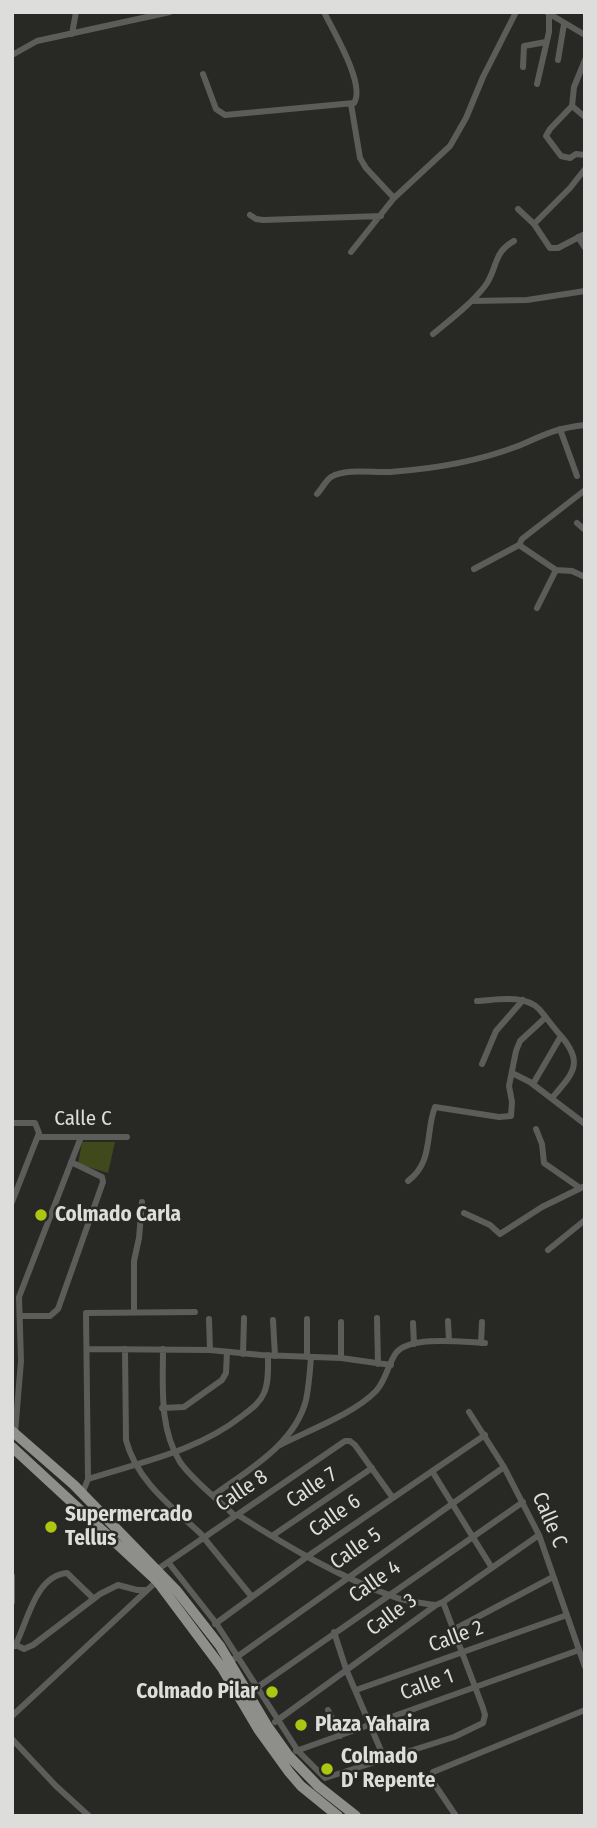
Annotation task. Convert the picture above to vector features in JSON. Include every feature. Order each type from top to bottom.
[{"type":"main road","points":[[14,1432],[82,1494],[212,1626],[272,1724],[293,1753],[356,1816]]},
{"type":"main road","points":[[12,1447],[157,1581],[222,1668],[275,1754],[301,1786],[329,1812],[338,1816]]},
{"type":"street","points":[[72,34],[76,12]]},
{"type":"street","points":[[12,55],[37,41],[170,12]]},
{"type":"street","points":[[203,74],[216,108],[225,115],[351,104],[358,99],[359,92],[324,12]]},
{"type":"street","points":[[351,252],[394,198],[450,146],[516,12]]},
{"type":"street","points":[[548,13],[585,35]]},
{"type":"street","points":[[537,84],[546,42],[548,13]]},
{"type":"street","points":[[558,60],[564,24]]},
{"type":"street","points":[[523,67],[524,46],[546,42]]},
{"type":"street","points":[[585,60],[574,87],[572,106],[546,136],[561,156],[570,158],[585,155]]},
{"type":"street","points":[[351,104],[360,158],[394,198]]},
{"type":"street","points":[[572,106],[585,117]]},
{"type":"street","points":[[534,224],[585,169]]},
{"type":"street","points":[[518,209],[534,224],[550,248],[558,248],[582,235],[585,248]]},
{"type":"street","points":[[250,215],[263,220],[381,216]]},
{"type":"street","points":[[433,334],[472,301],[488,282],[497,257],[504,247],[514,241]]},
{"type":"street","points":[[472,301],[527,300],[585,291]]},
{"type":"street","points":[[317,494],[326,481],[340,474],[392,472],[486,456],[518,446],[539,435],[585,425]]},
{"type":"street","points":[[561,429],[577,476]]},
{"type":"street","points":[[474,569],[519,545],[522,539],[584,492]]},
{"type":"street","points":[[577,523],[585,530]]},
{"type":"street","points":[[519,545],[556,570],[572,571],[585,577]]},
{"type":"street","points":[[537,608],[556,570]]},
{"type":"street","points":[[477,1001],[523,1000],[533,1004],[572,1049],[575,1063],[568,1079],[552,1098]]},
{"type":"street","points":[[482,1064],[496,1031],[523,1000]]},
{"type":"street","points":[[408,1181],[417,1175],[424,1160],[435,1107],[507,1118],[511,1116],[509,1086],[516,1051],[520,1041],[545,1018]]},
{"type":"street","points":[[533,1084],[561,1036]]},
{"type":"street","points":[[512,1073],[533,1084],[585,1124]]},
{"type":"street","points":[[12,1122],[36,1122],[38,1137],[12,1202]]},
{"type":"street","points":[[536,1129],[542,1144],[544,1163],[582,1187]]},
{"type":"street","name":"Calle C","points":[[38,1137],[127,1137]]},
{"type":"street","points":[[14,1432],[20,1362],[21,1292],[81,1137]]},
{"type":"street","points":[[20,1316],[50,1316],[58,1309],[103,1182],[102,1177],[71,1161]]},
{"type":"street","points":[[464,1213],[490,1225],[500,1234],[542,1207],[582,1187]]},
{"type":"street","points":[[134,1312],[134,1261],[142,1202]]},
{"type":"street","points":[[548,1250],[585,1220]]},
{"type":"street","points":[[82,1494],[88,1479],[86,1313],[195,1312]]},
{"type":"street","points":[[243,1354],[244,1318]]},
{"type":"street","points":[[377,1318],[378,1364]]},
{"type":"street","points":[[209,1319],[210,1350]]},
{"type":"street","points":[[214,1495],[278,1446],[305,1403],[309,1357],[307,1319]]},
{"type":"street","points":[[88,1479],[204,1441],[228,1427],[256,1405],[265,1390],[272,1355],[273,1320]]},
{"type":"street","points":[[341,1321],[341,1358]]},
{"type":"street","points":[[449,1321],[449,1341]]},
{"type":"street","points":[[278,1446],[361,1403],[376,1391],[397,1352],[403,1347],[449,1341],[483,1343],[482,1322]]},
{"type":"street","points":[[413,1323],[414,1344]]},
{"type":"street","points":[[87,1349],[210,1350],[341,1358],[390,1365]]},
{"type":"street","points":[[125,1349],[126,1440],[135,1464],[153,1489],[202,1536],[252,1597]]},
{"type":"street","points":[[163,1349],[162,1408],[181,1464],[236,1516],[308,1556],[397,1598],[439,1604],[453,1630],[485,1715],[483,1723],[454,1737],[320,1781]]},
{"type":"street","points":[[162,1408],[184,1406],[222,1380],[226,1373],[227,1352]]},
{"type":"street","name":"Calle C","points":[[469,1412],[504,1467],[539,1535],[585,1667]]},
{"type":"street","points":[[291,1427],[299,1435]]},
{"type":"street","name":"Calle 6","points":[[212,1626],[308,1556],[485,1435]]},
{"type":"street","name":"Calle 8","points":[[158,1569],[202,1536],[236,1516],[345,1441],[355,1445],[372,1468]]},
{"type":"street","name":"Calle 5","points":[[234,1659],[504,1467]]},
{"type":"street","points":[[372,1468],[393,1498]]},
{"type":"street","name":"Calle 7","points":[[272,1536],[372,1468]]},
{"type":"street","points":[[432,1471],[492,1568]]},
{"type":"street","name":"Calle 4","points":[[252,1691],[523,1502]]},
{"type":"street","name":"Calle 3","points":[[272,1724],[539,1535]]},
{"type":"street","points":[[168,1562],[212,1626]]},
{"type":"street","points":[[94,1599],[67,1573],[60,1574],[37,1593],[26,1625],[14,1644],[24,1649],[33,1645],[94,1599],[118,1585],[137,1591],[147,1590]]},
{"type":"street","points":[[12,1576],[12,1602]]},
{"type":"street","points":[[453,1630],[553,1577]]},
{"type":"street","points":[[12,1716],[157,1581]]},
{"type":"street","name":"Calle 2","points":[[356,1690],[567,1615]]},
{"type":"street","points":[[334,1632],[346,1670],[385,1760]]},
{"type":"street","name":"Calle 1","points":[[293,1753],[579,1650]]},
{"type":"street","points":[[328,1710],[340,1736]]},
{"type":"street","points":[[456,1816],[436,1789],[431,1779],[433,1772],[585,1710]]},
{"type":"street","points":[[12,1739],[55,1786],[89,1816]]},
{"type":"green space","points":[[82,1142],[115,1142],[108,1173],[78,1164]]},
{"type":"place","name":"Colmado Carla","points":[[41,1215]]},
{"type":"place","name":"Supermercado Tellus","points":[[51,1527]]},
{"type":"place","name":"Colmado Pilar","points":[[272,1692]]},
{"type":"place","name":"Plaza Yahaira","points":[[301,1725]]},
{"type":"place","name":"Colmado D' Repente","points":[[327,1769]]}]
